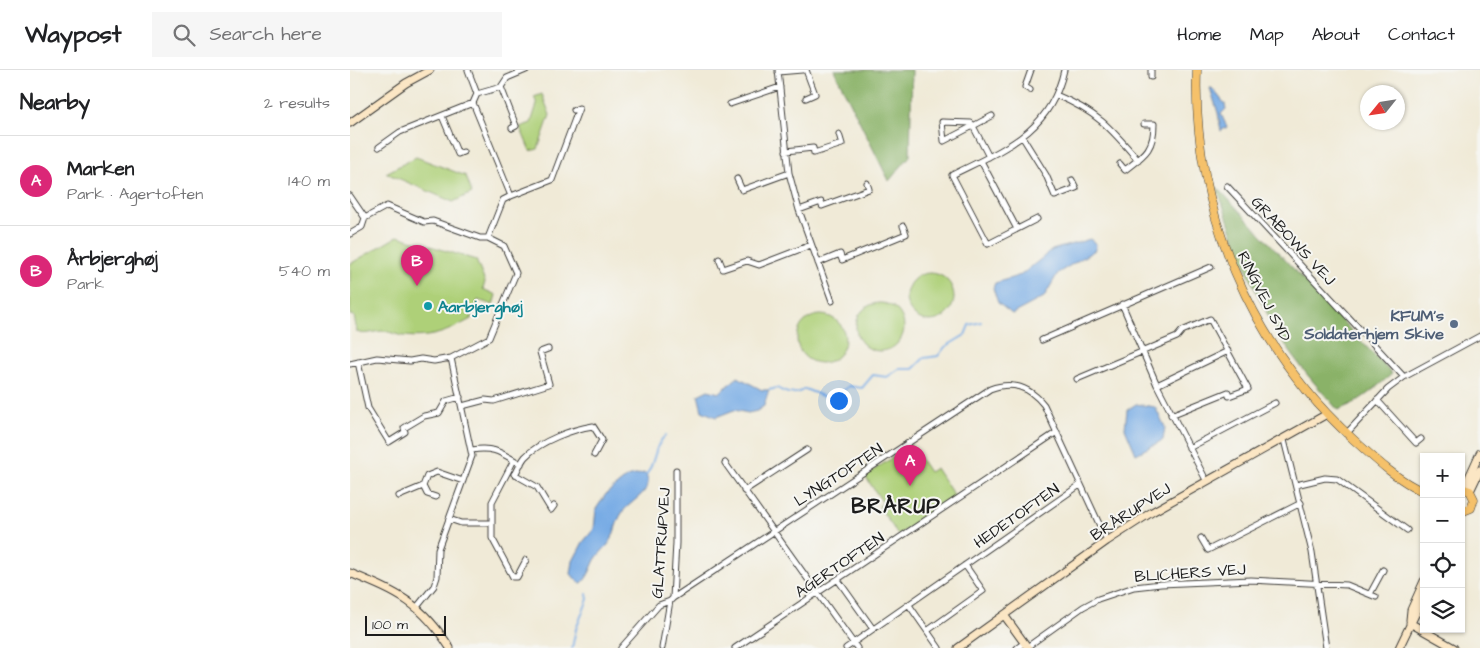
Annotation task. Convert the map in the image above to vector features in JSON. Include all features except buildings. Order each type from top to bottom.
[{"type":"main road","name":"RINGVEJ SYD","points":[[1197,70],[1197,104],[1203,164],[1214,213],[1227,252],[1246,297],[1274,346],[1304,388],[1327,414],[1373,458],[1420,490]]},
{"type":"main road","name":"RINGVEJ SYD","points":[[1408,483],[1420,487]]},
{"type":"main road","points":[[1465,489],[1477,500],[1471,508]]},
{"type":"main road","points":[[1465,510],[1471,508],[1480,509]]},
{"type":"street","points":[[350,123],[406,82],[430,70]]},
{"type":"street","points":[[379,147],[400,132],[473,103],[477,94],[468,70]]},
{"type":"street","points":[[477,94],[500,87],[507,78],[526,70]]},
{"type":"street","points":[[802,70],[778,71],[786,151],[798,210],[832,301]]},
{"type":"street","points":[[806,70],[815,94],[806,98]]},
{"type":"street","points":[[1030,90],[1025,87],[1031,70]]},
{"type":"street","points":[[1038,219],[988,244],[952,175],[1023,138],[1042,120],[1056,95],[1064,70]]},
{"type":"street","points":[[1151,70],[1151,77]]},
{"type":"street","points":[[500,87],[516,126],[512,128]]},
{"type":"street","points":[[730,104],[780,87]]},
{"type":"street","points":[[1056,95],[1080,105],[1098,117],[1138,160]]},
{"type":"street","points":[[473,103],[511,196]]},
{"type":"street","points":[[488,238],[503,200],[552,180],[579,108],[574,110]]},
{"type":"street","points":[[442,116],[458,154],[464,152]]},
{"type":"street","points":[[989,157],[973,126],[972,122],[942,122],[942,140],[944,141],[973,126],[992,116]]},
{"type":"street","points":[[1120,164],[1125,170],[1149,150],[1154,136],[1154,124],[1144,124]]},
{"type":"street","points":[[786,151],[812,148],[814,153],[842,144],[839,134]]},
{"type":"street","points":[[1023,138],[1046,174],[1054,196],[1076,188],[1072,180]]},
{"type":"street","points":[[981,160],[1016,229]]},
{"type":"street","points":[[737,179],[742,190],[789,173]]},
{"type":"street","points":[[798,210],[821,202],[822,206],[869,189],[867,183]]},
{"type":"street","name":"GRABOWS VEJ","points":[[1227,186],[1404,377]]},
{"type":"street","points":[[350,196],[365,218]]},
{"type":"street","points":[[350,234],[362,227],[365,218],[387,206],[424,222],[433,221],[480,238],[488,238],[504,246],[516,273],[489,338],[451,358],[434,361],[377,358],[350,364]]},
{"type":"street","points":[[818,263],[840,254],[842,260],[906,234],[903,226]]},
{"type":"street","points":[[719,259],[724,269],[747,260],[759,265],[811,245]]},
{"type":"street","points":[[1042,340],[1211,267]]},
{"type":"street","points":[[1122,304],[1157,385],[1206,480]]},
{"type":"street","points":[[1078,379],[1142,350],[1177,337],[1182,332],[1210,319],[1248,389],[1229,396],[1228,392],[1172,415]]},
{"type":"street","points":[[1346,434],[1377,400],[1404,377],[1480,336]]},
{"type":"street","points":[[462,406],[485,400],[494,401],[549,384],[540,352],[548,349]]},
{"type":"street","points":[[1157,385],[1228,351]]},
{"type":"street","points":[[417,606],[434,586],[437,577],[438,549],[472,456],[451,358]]},
{"type":"street","points":[[358,362],[368,408],[389,442],[405,432],[404,428],[424,416],[439,413],[446,401],[460,397]]},
{"type":"street","name":"LYNGTOFTEN","points":[[621,648],[659,605],[671,599],[990,389],[1001,385],[1020,386],[1037,396],[1044,405],[1107,541]]},
{"type":"street","points":[[1377,400],[1416,443],[1421,439]]},
{"type":"street","points":[[1189,448],[1275,403]]},
{"type":"street","name":"BRÅRUPVEJ","points":[[958,648],[1107,541],[1152,512],[1206,480],[1284,440],[1327,414]]},
{"type":"street","points":[[516,475],[526,457],[562,433],[593,426],[602,440],[594,455]]},
{"type":"street","name":"AGERTOFTEN","points":[[735,648],[818,594],[1056,432]]},
{"type":"street","points":[[1284,440],[1301,503],[1317,584],[1326,648]]},
{"type":"street","points":[[472,450],[487,447],[522,464]]},
{"type":"street","points":[[744,490],[808,450]]},
{"type":"street","points":[[1465,489],[1480,452]]},
{"type":"street","points":[[514,460],[492,502],[492,538],[513,577],[517,578],[526,560]]},
{"type":"street","points":[[725,463],[857,648]]},
{"type":"street","name":"GLATTRUPVEJ","points":[[662,648],[671,599],[676,543],[676,470]]},
{"type":"street","points":[[1465,489],[1480,470]]},
{"type":"street","points":[[509,471],[537,487],[551,510],[554,506]]},
{"type":"street","points":[[399,496],[423,486],[427,476],[437,472],[463,481]]},
{"type":"street","points":[[1296,485],[1325,478],[1337,479],[1407,530]]},
{"type":"street","name":"HEDETOFTEN","points":[[846,648],[1080,485]]},
{"type":"street","points":[[423,486],[427,494],[436,497]]},
{"type":"street","points":[[1201,538],[1208,550],[1301,503]]},
{"type":"street","points":[[449,519],[461,523],[492,523]]},
{"type":"street","name":"HEDETOFTEN","points":[[927,631],[983,592],[965,565]]},
{"type":"street","points":[[1370,594],[1383,570]]},
{"type":"street","points":[[350,573],[393,590],[417,606],[434,624],[450,648]]},
{"type":"street","points":[[838,580],[873,629]]},
{"type":"street","name":"BLICHERS VEJ","points":[[1017,648],[1026,646],[1083,607],[1112,593],[1161,584],[1251,580],[1347,585],[1376,597]]},
{"type":"street","points":[[1410,623],[1412,610],[1421,588]]},
{"type":"street","points":[[1399,648],[1420,604]]},
{"type":"street","points":[[909,605],[939,648]]},
{"type":"street","points":[[1004,615],[1026,646]]},
{"type":"street","points":[[1410,623],[1454,648]]},
{"type":"green space","points":[[834,70],[912,70],[910,156],[889,181]]},
{"type":"green space","points":[[542,94],[550,115],[538,149],[530,151],[520,127],[531,123],[537,104],[534,97]]},
{"type":"green space","points":[[416,157],[466,176],[472,193],[453,202],[386,173]]},
{"type":"green space","points":[[1217,187],[1392,374],[1360,399],[1338,410],[1301,367],[1271,320],[1250,277]]},
{"type":"green space","points":[[398,236],[476,260],[485,282],[483,289],[496,295],[493,305],[478,300],[471,319],[439,334],[413,337],[384,331],[357,332],[354,316],[350,315],[350,264]]},
{"type":"green space","points":[[925,273],[935,273],[944,277],[950,283],[954,297],[950,311],[944,317],[935,321],[925,321],[916,317],[910,311],[906,302],[906,292],[910,283],[916,277]]},
{"type":"green space","points":[[875,303],[885,303],[894,307],[900,313],[904,327],[900,341],[894,347],[885,351],[875,351],[866,347],[860,341],[856,332],[856,322],[860,313],[866,307]]},
{"type":"green space","points":[[816,315],[826,315],[835,319],[841,325],[845,339],[841,353],[835,359],[826,363],[816,363],[807,359],[801,353],[797,344],[797,334],[801,325],[807,319]]},
{"type":"green space","points":[[911,445],[929,472],[936,468],[955,497],[898,535],[879,506],[883,503],[865,476]]},
{"type":"water","points":[[1210,88],[1225,104],[1226,109],[1221,114],[1227,127],[1221,131],[1218,113]]},
{"type":"water","points":[[1090,239],[1096,244],[1095,250],[1058,273],[1044,297],[1012,314],[998,303],[993,288],[995,283],[1021,275],[1052,250]]},
{"type":"water","points":[[738,377],[762,390],[769,390],[764,406],[757,411],[748,413],[734,410],[716,417],[702,411],[698,395],[708,390],[719,393]]},
{"type":"water","points":[[1136,404],[1155,407],[1165,427],[1163,440],[1136,454],[1125,428],[1127,410]]},
{"type":"water","points":[[644,473],[648,479],[645,490],[622,513],[610,542],[597,557],[582,583],[578,582],[571,574],[573,561],[583,542],[594,529],[596,509],[606,494],[627,477]]},
{"type":"waterway","points":[[769,390],[777,388],[787,393],[794,393],[805,389],[825,397],[840,393],[849,386],[862,388],[873,375],[887,377],[899,369],[913,369],[924,358],[938,356],[945,347],[965,335],[969,325],[981,322]]},
{"type":"waterway","points":[[646,475],[652,465],[659,444],[666,435]]},
{"type":"waterway","points":[[572,648],[576,629],[588,599],[587,594]]},
{"type":"place","name":"Årbjerghøj","points":[[417,286]]},
{"type":"place","name":"Aarbjerghøj","points":[[428,306]]},
{"type":"place","name":"KFUM's Soldaterhjem Skive","points":[[1454,324]]},
{"type":"place","name":"Marken","points":[[910,486]]},
{"type":"district","name":"BRÅRUP","points":[[896,506]]}]
